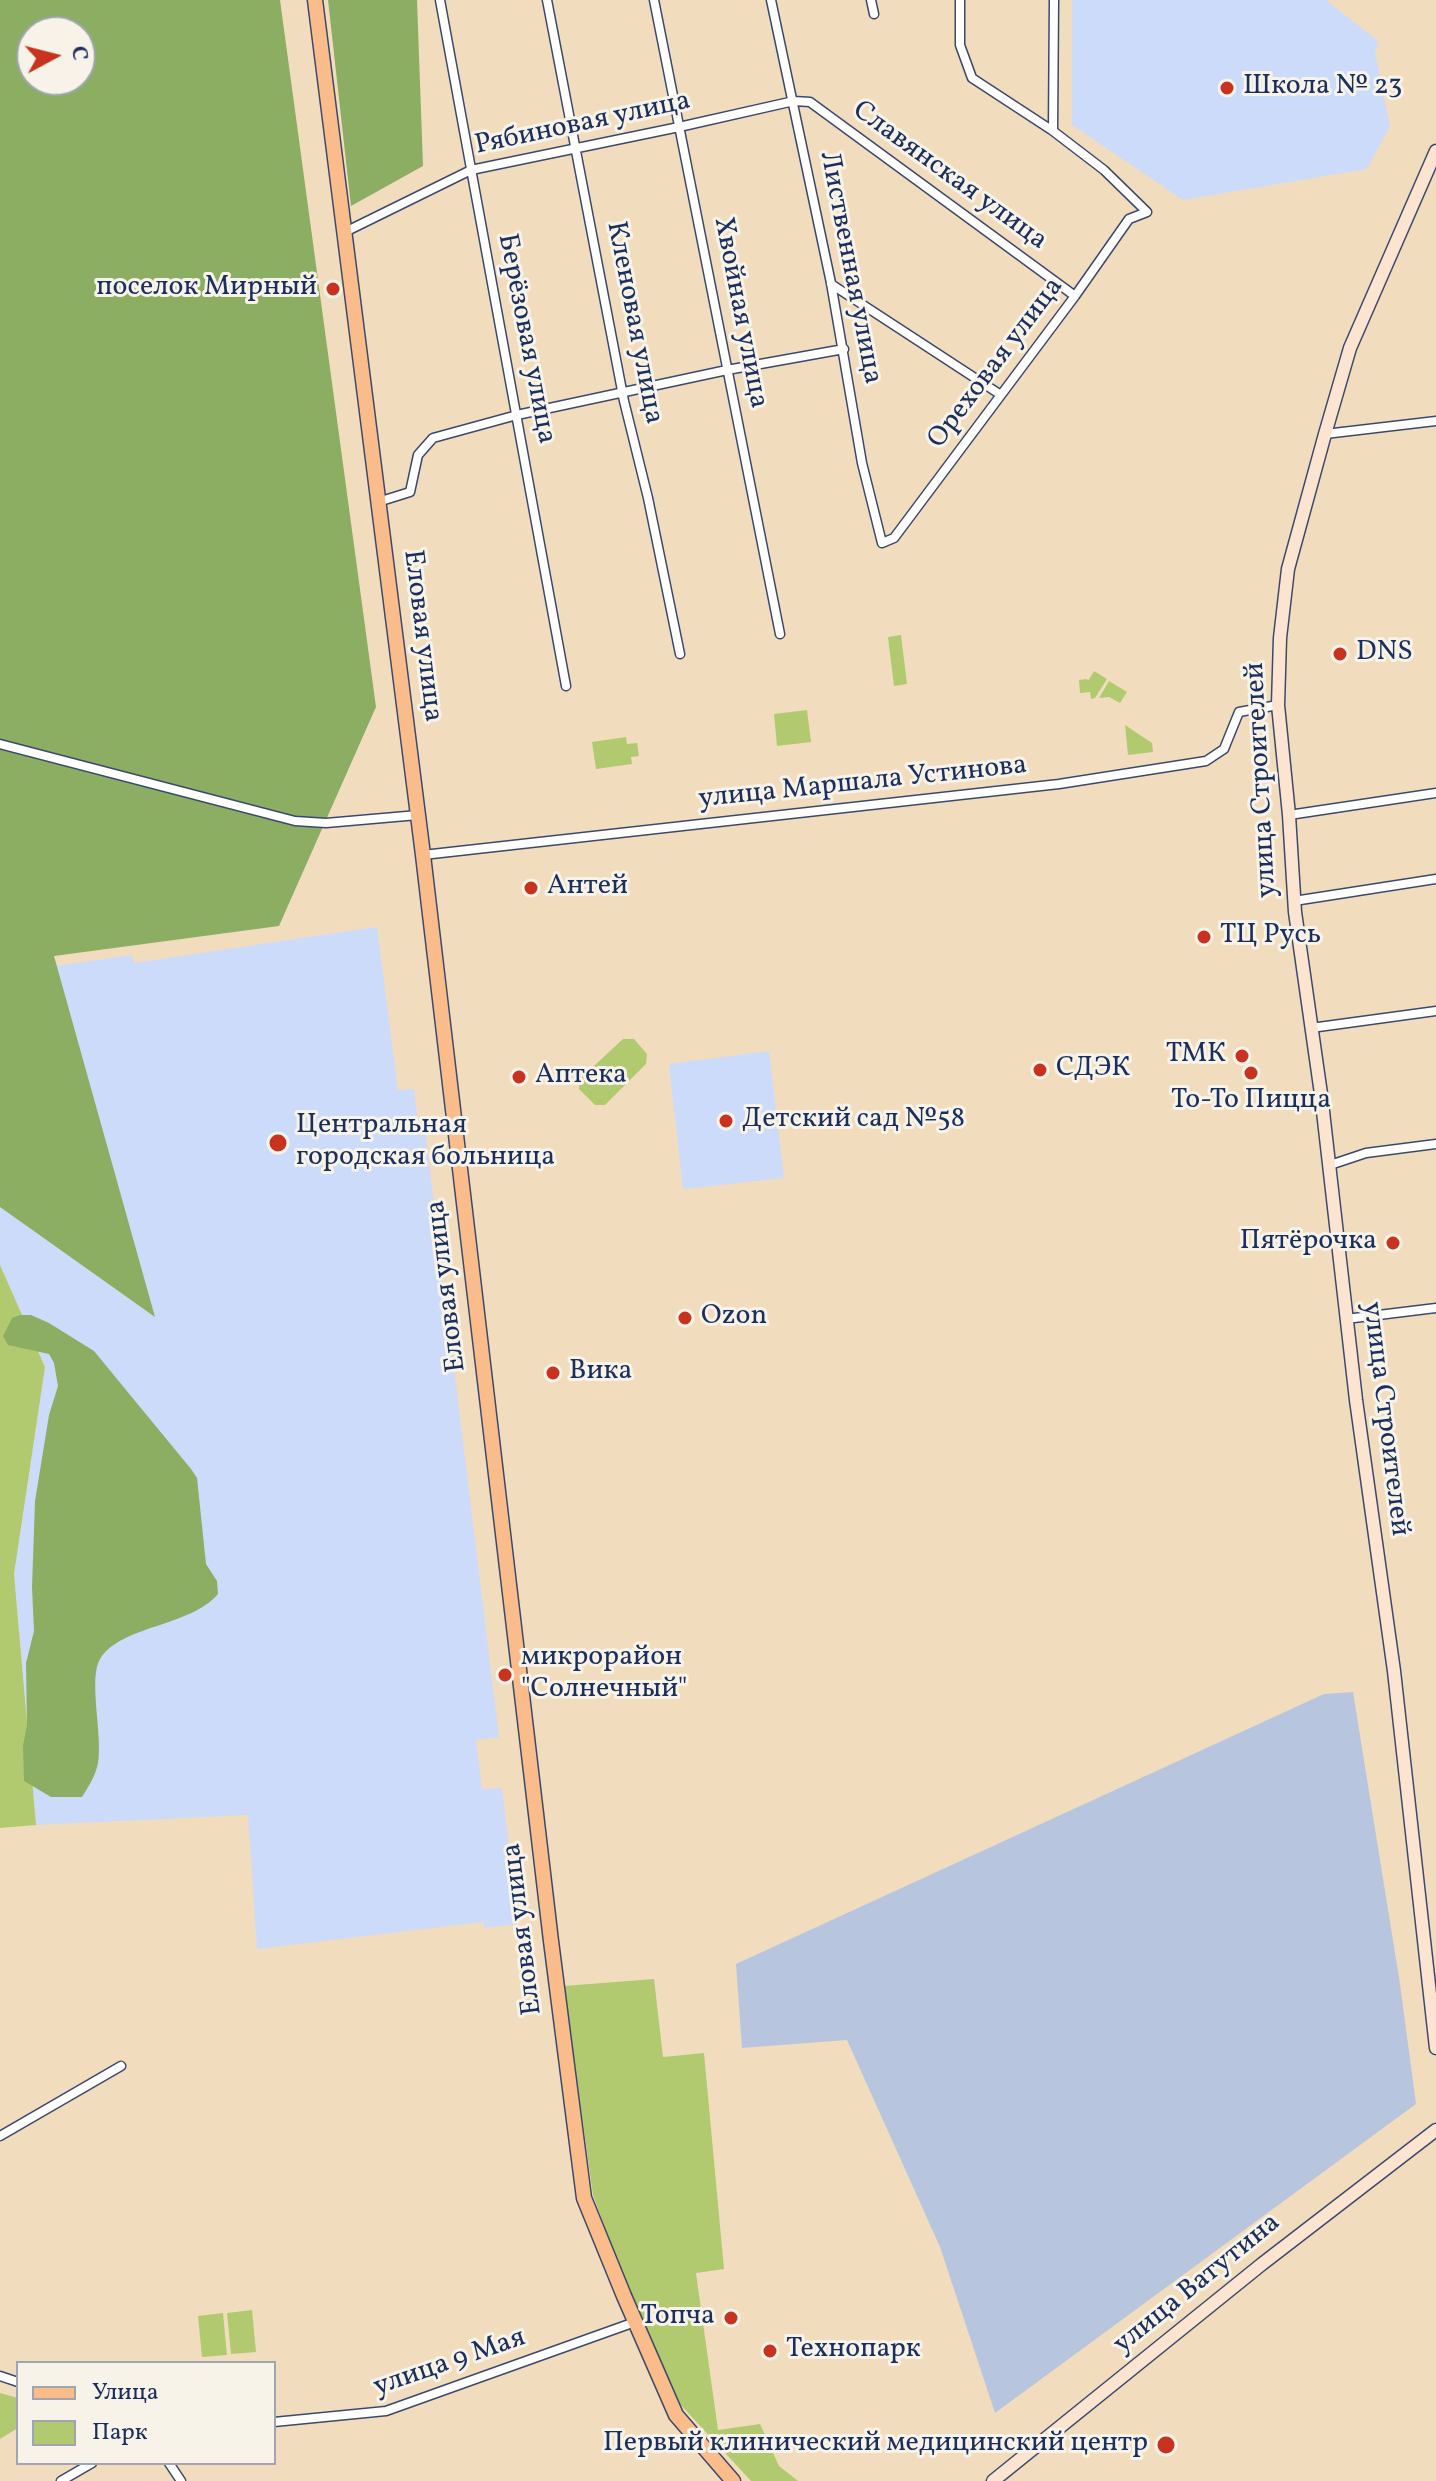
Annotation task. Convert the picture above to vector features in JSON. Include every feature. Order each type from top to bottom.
[{"type":"main road","name":"Еловая улица","points":[[315,0],[423,855],[584,2198],[676,2415],[733,2481]]},
{"type":"main road","name":"улица Строителей","points":[[1436,151],[1350,348],[1325,434],[1288,569],[1280,638],[1278,705],[1294,901],[1394,1671],[1436,2048]]},
{"type":"main road","name":"улица Ватутина","points":[[993,2481],[1262,2264],[1436,2130]]},
{"type":"street","name":"Берёзовая улица","points":[[440,0],[566,686]]},
{"type":"street","name":"Кленовая улица","points":[[547,0],[623,393],[680,654]]},
{"type":"street","name":"Хвойная улица","points":[[654,0],[780,634]]},
{"type":"street","name":"Лиственная улица","points":[[771,0],[844,349],[862,463],[882,543]]},
{"type":"street","points":[[871,0],[874,14]]},
{"type":"street","points":[[960,0],[960,45],[972,78],[1053,131]]},
{"type":"street","points":[[1053,131],[1054,0]]},
{"type":"street","name":"Рябиновая улица","points":[[345,232],[471,170],[794,101]]},
{"type":"street","name":"Славянская улица","points":[[794,101],[810,102],[1075,296]]},
{"type":"street","name":"Ореховая улица","points":[[882,543],[894,538],[1129,219],[1147,212],[1104,170],[1053,131]]},
{"type":"street","points":[[831,283],[1001,395]]},
{"type":"street","points":[[378,502],[410,492],[418,455],[433,438],[517,415],[727,370],[844,349]]},
{"type":"street","points":[[1325,434],[1436,421]]},
{"type":"street","name":"улица Маршала Устинова","points":[[423,855],[1059,784],[1206,761],[1224,749],[1239,712],[1278,705]]},
{"type":"street","points":[[0,744],[295,821],[326,823],[418,815]]},
{"type":"street","points":[[1289,815],[1436,793]]},
{"type":"street","points":[[1294,901],[1436,879]]},
{"type":"street","points":[[1311,1028],[1436,1011]]},
{"type":"street","points":[[1330,1165],[1366,1153],[1436,1144]]},
{"type":"street","points":[[1346,1319],[1436,1308]]},
{"type":"street","points":[[0,2136],[121,2066]]},
{"type":"street","name":"улица 9 Мая","points":[[276,2422],[386,2411],[635,2322]]},
{"type":"street","points":[[61,2481],[89,2465]]},
{"type":"shaded area","name":"Школа № 23","points":[[1072,0],[1326,0],[1379,42],[1375,52],[1390,126],[1367,169],[1183,200],[1072,125]]},
{"type":"shaded area","points":[[377,927],[398,1090],[414,1089],[419,1130],[425,1130],[499,1737],[476,1740],[482,1789],[502,1788],[518,1924],[484,1928],[483,1922],[257,1949],[248,1815],[36,1825],[14,1574],[45,1367],[0,1265],[0,974],[132,955],[134,963]]},
{"type":"shaded area","name":"Детский сад №58","points":[[769,1051],[784,1178],[683,1189],[669,1064]]},
{"type":"shaded area","points":[[1353,1692],[1416,2104],[995,2413],[940,2247],[847,2040],[742,2048],[736,1964],[1324,1694]]},
{"type":"green space","points":[[0,0],[280,0],[376,707],[279,926],[54,956],[155,1317],[0,1207]]},
{"type":"green space","points":[[328,0],[417,0],[423,166],[351,206]]},
{"type":"green space","points":[[901,635],[907,684],[894,686],[888,637]]},
{"type":"green space","points":[[1094,671],[1107,679],[1095,698],[1091,699],[1090,692],[1080,693],[1079,680],[1088,681]]},
{"type":"green space","points":[[1109,681],[1127,692],[1120,703],[1109,697],[1099,698]]},
{"type":"green space","points":[[807,710],[811,742],[777,746],[774,714]]},
{"type":"green space","points":[[1125,725],[1152,743],[1153,752],[1128,755]]},
{"type":"green space","points":[[626,737],[627,744],[637,743],[639,756],[631,757],[632,764],[596,769],[592,742]]},
{"type":"green space","points":[[623,1039],[634,1039],[647,1054],[646,1064],[605,1105],[595,1105],[579,1089],[580,1079]]},
{"type":"green space","points":[[0,1265],[45,1367],[14,1574],[36,1825],[0,1828]]},
{"type":"green space","points":[[31,1315],[49,1323],[94,1351],[191,1469],[197,1478],[206,1564],[217,1581],[218,1594],[206,1605],[123,1639],[100,1659],[95,1680],[98,1763],[82,1797],[51,1797],[24,1781],[26,1663],[34,1631],[35,1501],[49,1415],[58,1386],[49,1354],[8,1345],[3,1336],[12,1318]]},
{"type":"green space","points":[[654,1979],[663,2057],[704,2053],[724,2269],[696,2273],[718,2430],[760,2424],[779,2466],[798,2481],[751,2481],[679,2403],[641,2325],[593,2195],[564,1986]]},
{"type":"green space","points":[[252,2310],[256,2352],[231,2354],[227,2313]]},
{"type":"green space","points":[[223,2313],[227,2355],[202,2357],[198,2316]]},
{"type":"green space","points":[[0,2393],[16,2397],[16,2429],[0,2439]]},
{"type":"place","name":"Школа № 23","points":[[1227,88]]},
{"type":"place","name":"поселок Мирный","points":[[333,289]]},
{"type":"place","name":"DNS","points":[[1340,654]]},
{"type":"place","name":"Антей","points":[[531,888]]},
{"type":"place","name":"ТЦ Русь","points":[[1204,937]]},
{"type":"place","name":"ТМК","points":[[1242,1056]]},
{"type":"place","name":"СДЭК","points":[[1040,1070]]},
{"type":"place","name":"То-То Пицца","points":[[1251,1073]]},
{"type":"place","name":"Аптека","points":[[519,1077]]},
{"type":"place","name":"Детский сад №58","points":[[726,1121]]},
{"type":"place","name":"Центральная городская больница","points":[[278,1143]]},
{"type":"place","name":"Пятёрочка","points":[[1393,1243]]},
{"type":"place","name":"Ozon","points":[[685,1318]]},
{"type":"place","name":"Вика","points":[[553,1373]]},
{"type":"place","name":"микрорайон \"Солнечный\"","points":[[505,1675]]},
{"type":"place","name":"Топча","points":[[731,2318]]},
{"type":"place","name":"Технопарк","points":[[770,2351]]},
{"type":"place","name":"Первый клинический медицинский центр","points":[[1166,2445]]}]
